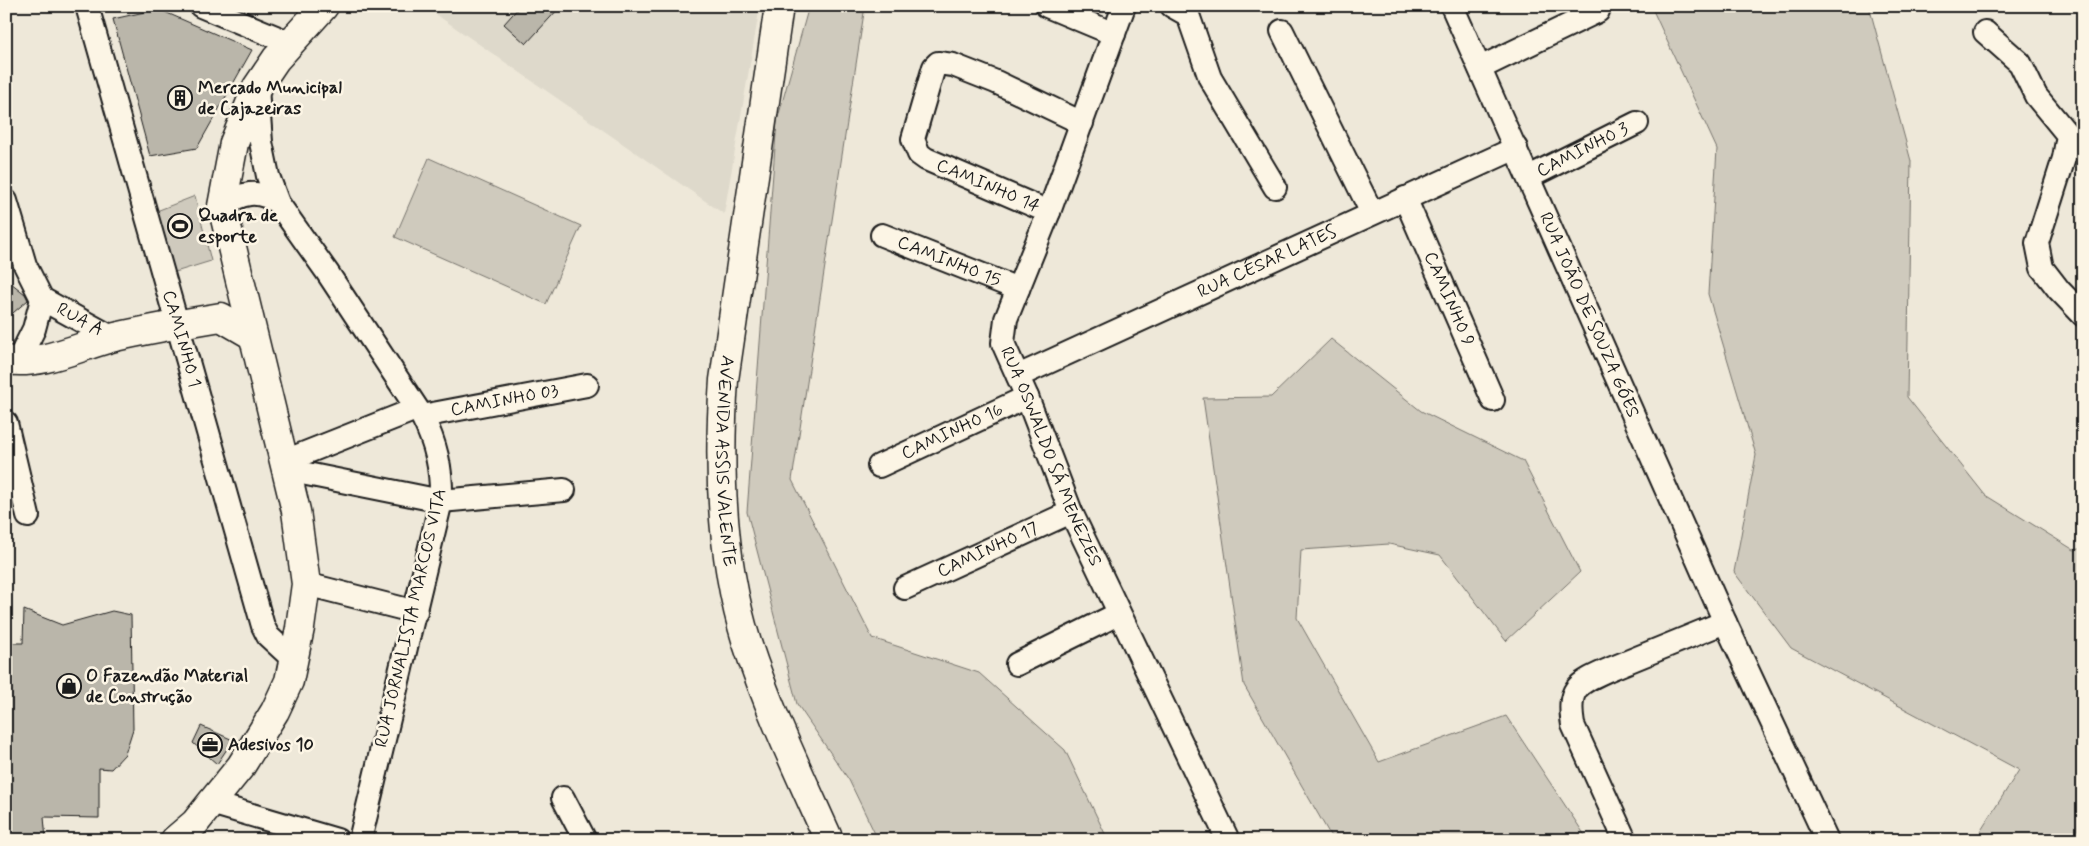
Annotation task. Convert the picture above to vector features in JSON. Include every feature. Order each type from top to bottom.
[{"type":"main road","points":[[195,826],[241,766],[275,711],[289,681],[306,584],[296,511],[286,465],[252,335],[222,206],[234,143],[257,87],[266,72],[324,6]]},
{"type":"main road","name":"AVENIDA ASSIS VALENTE","points":[[779,6],[724,380],[721,429],[724,497],[728,553],[737,603],[747,643],[777,726],[829,840]]},
{"type":"main road","points":[[242,293],[221,317],[252,335]]},
{"type":"main road","name":"RUA A","points":[[113,338],[176,324],[221,317]]},
{"type":"main road","points":[[12,360],[44,358],[113,338]]},
{"type":"street","name":"CAMINHO 1","points":[[88,6],[176,324],[263,626],[268,636],[294,660]]},
{"type":"street","points":[[201,6],[290,44]]},
{"type":"street","points":[[1047,6],[1114,34]]},
{"type":"street","name":"RUA OSWALDO SÁ MENEZES","points":[[1124,6],[1050,212],[1006,319],[1003,343],[1027,397],[1071,512],[1118,614],[1228,840]]},
{"type":"street","name":"RUA JOÃO DE SOUZA GÓES","points":[[1452,6],[1725,622],[1828,840]]},
{"type":"street","points":[[1187,9],[1210,78],[1275,187]]},
{"type":"street","points":[[1480,68],[1598,11]]},
{"type":"street","points":[[1282,31],[1372,213]]},
{"type":"street","points":[[1985,32],[2020,63],[2036,96],[2068,135],[2064,158],[2037,243],[2042,268],[2058,290],[2083,315]]},
{"type":"street","name":"CAMINHO 14","points":[[1050,212],[926,160],[917,150],[913,138],[934,67],[938,63],[945,63],[996,82],[1082,123]]},
{"type":"street","name":"RUA JORNALISTA MARCOS VITA","points":[[257,87],[262,149],[268,176],[278,202],[327,272],[419,413],[432,436],[439,458],[442,477],[441,501],[416,612],[360,840]]},
{"type":"street","name":"CAMINHO 3","points":[[1529,177],[1637,123]]},
{"type":"street","name":"RUA CÉSAR LATES","points":[[1018,376],[1516,148]]},
{"type":"street","points":[[222,206],[239,195],[252,193],[265,194],[278,202]]},
{"type":"street","name":"CAMINHO 9","points":[[1404,198],[1492,400]]},
{"type":"street","name":"RUA A","points":[[6,201],[25,266],[42,298],[113,338]]},
{"type":"street","name":"CAMINHO 15","points":[[882,235],[1018,289]]},
{"type":"street","points":[[12,360],[34,328],[42,298]]},
{"type":"street","name":"CAMINHO 03","points":[[286,465],[419,413],[587,385]]},
{"type":"street","name":"CAMINHO 16","points":[[880,466],[1027,397]]},
{"type":"street","points":[[6,423],[28,516]]},
{"type":"street","points":[[286,465],[441,501],[564,490]]},
{"type":"street","name":"CAMINHO 17","points":[[905,588],[1071,512]]},
{"type":"street","points":[[306,584],[416,612]]},
{"type":"street","points":[[1016,664],[1118,614]]},
{"type":"street","points":[[1625,840],[1573,725],[1570,705],[1573,692],[1587,680],[1604,671],[1725,622]]},
{"type":"street","points":[[563,798],[585,840]]},
{"type":"street","points":[[195,826],[337,840]]},
{"type":"shaded area","points":[[424,6],[760,6],[724,214]]},
{"type":"shaded area","points":[[809,6],[865,6],[792,480],[872,638],[979,673],[1065,750],[1108,840],[878,840],[849,780],[797,704],[747,512],[777,121]]},
{"type":"shaded area","points":[[1651,6],[1869,6],[1911,161],[1907,397],[1985,495],[2074,550],[2083,548],[2083,840],[1975,840],[2019,770],[1791,648],[1734,572],[1756,455],[1708,294],[1717,149]]},
{"type":"shaded area","points":[[429,158],[581,226],[546,304],[395,237]]},
{"type":"shaded area","name":"Quadra de esporte","points":[[195,196],[211,261],[172,273],[154,212]]},
{"type":"shaded area","points":[[1331,339],[1421,411],[1523,461],[1580,572],[1506,641],[1440,555],[1389,544],[1301,550],[1297,618],[1379,762],[1506,716],[1588,840],[1333,840],[1244,685],[1203,398],[1271,397]]},
{"type":"building","points":[[520,6],[561,6],[526,44],[504,24]]},
{"type":"building","name":"Mercado Municipal de Cajazeiras","points":[[158,9],[252,50],[197,148],[150,156],[113,19]]},
{"type":"building","points":[[6,279],[25,294],[28,300],[6,319]]},
{"type":"building","name":"O Fazendão Material de Construção","points":[[24,610],[62,625],[112,611],[131,615],[133,729],[125,754],[111,769],[99,768],[99,818],[44,817],[46,840],[6,840],[6,643],[23,643]]},
{"type":"building","points":[[201,726],[233,740],[217,764],[193,743]]},
{"type":"place","name":"Mercado Municipal de Cajazeiras","points":[[180,98]]},
{"type":"place","name":"Quadra de esporte","points":[[180,226]]},
{"type":"place","name":"O Fazendão Material de Construção","points":[[69,686]]},
{"type":"place","name":"Adesivos 10","points":[[210,745]]}]
